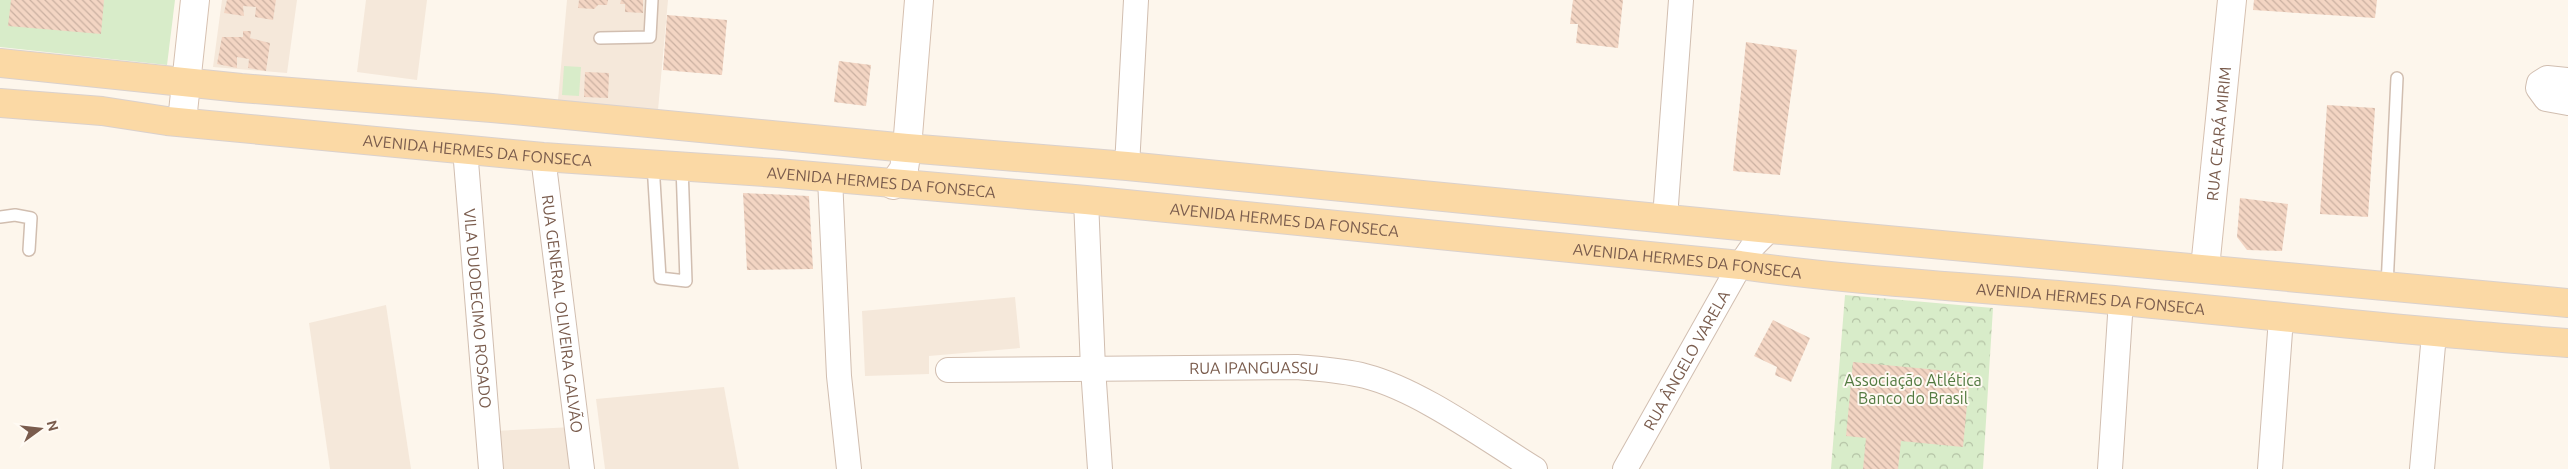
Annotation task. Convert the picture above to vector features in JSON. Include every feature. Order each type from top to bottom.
[{"type":"main road","points":[[0,63],[106,72],[194,83],[492,108],[907,148],[1127,166],[1770,229],[2568,303]]},
{"type":"main road","points":[[102,111],[110,88],[106,72]]},
{"type":"main road","name":"AVENIDA HERMES DA FONSECA","points":[[0,103],[102,111],[182,121],[544,157],[682,166],[1086,200],[1740,266],[1822,276],[2121,300],[2434,334],[2568,343]]},
{"type":"street","points":[[194,83],[195,0]]},
{"type":"street","points":[[182,121],[194,83],[213,0]]},
{"type":"street","points":[[893,184],[904,169],[907,148],[919,0]]},
{"type":"street","points":[[1127,166],[1136,0]]},
{"type":"street","points":[[1665,218],[1681,0]]},
{"type":"street","name":"RUA CEARÁ MIRIM","points":[[2205,268],[2232,0]]},
{"type":"street","points":[[2568,80],[2547,78],[2538,83],[2538,88],[2546,98],[2568,103]]},
{"type":"street","name":"VILA DUODECIMO ROSADO","points":[[465,148],[490,469]]},
{"type":"street","name":"RUA GENERAL OLIVEIRA GALVÃO","points":[[544,157],[582,469]]},
{"type":"street","points":[[830,178],[839,376],[849,469]]},
{"type":"street","points":[[1086,200],[1093,368],[1100,469]]},
{"type":"street","name":"RUA ÂNGELO VARELA","points":[[1625,469],[1740,266],[1753,246],[1770,229]]},
{"type":"street","points":[[2110,469],[2121,300]]},
{"type":"street","points":[[2270,469],[2281,318]]},
{"type":"street","points":[[2422,469],[2434,334]]},
{"type":"street","name":"RUA IPANGUASSU","points":[[948,370],[1296,366],[1366,376],[1418,398],[1535,469]]},
{"type":"lane","points":[[600,38],[650,37],[652,0]]},
{"type":"lane","points":[[2387,286],[2397,78]]},
{"type":"lane","points":[[653,164],[660,278],[686,281],[682,166]]},
{"type":"lane","points":[[0,217],[15,214],[31,218],[29,250]]},
{"type":"shaded area","points":[[222,0],[297,0],[287,73],[213,67]]},
{"type":"shaded area","points":[[366,0],[427,0],[417,80],[357,72]]},
{"type":"shaded area","points":[[567,0],[668,0],[658,110],[558,100]]},
{"type":"shaded area","points":[[1015,297],[1020,348],[929,356],[929,374],[865,376],[862,311]]},
{"type":"shaded area","points":[[386,305],[411,469],[330,469],[309,323]]},
{"type":"shaded area","points":[[724,387],[739,469],[605,469],[596,399]]},
{"type":"shaded area","points":[[573,427],[577,469],[497,469],[495,431]]},
{"type":"green space","points":[[0,0],[175,0],[167,65],[0,47]]},
{"type":"green space","points":[[564,66],[581,67],[579,96],[562,95]]},
{"type":"green space","name":"Associação Atlética Banco do Brasil","points":[[1845,295],[1993,308],[1983,469],[1831,469]]},
{"type":"building","points":[[11,0],[104,0],[101,34],[8,26]]},
{"type":"building","points":[[227,0],[276,0],[273,20],[255,17],[256,7],[243,6],[244,16],[224,13]]},
{"type":"building","points":[[579,0],[608,0],[607,5],[598,5],[594,9],[578,8]]},
{"type":"building","points":[[621,0],[643,0],[643,13],[625,12],[625,4],[620,4]]},
{"type":"building","points":[[1573,0],[1623,0],[1618,48],[1576,43],[1578,24],[1570,24]]},
{"type":"building","points":[[2254,0],[2377,0],[2375,18],[2253,10]]},
{"type":"building","points":[[667,15],[727,20],[722,75],[663,70]]},
{"type":"building","points":[[243,31],[251,31],[250,38],[270,43],[266,71],[248,68],[249,59],[237,57],[237,68],[217,64],[222,37],[243,37]]},
{"type":"building","points":[[1746,42],[1797,50],[1780,175],[1733,171]]},
{"type":"building","points":[[839,61],[871,65],[866,106],[834,102]]},
{"type":"building","points":[[585,72],[609,73],[608,98],[584,97]]},
{"type":"building","points":[[2327,105],[2375,108],[2368,217],[2320,214]]},
{"type":"building","points":[[743,193],[809,196],[813,269],[747,270]]},
{"type":"building","points":[[2240,198],[2288,204],[2282,251],[2247,250],[2237,237]]},
{"type":"building","points":[[1773,320],[1810,338],[1791,382],[1775,375],[1777,367],[1754,356]]},
{"type":"building","points":[[1853,362],[1970,373],[1963,447],[1901,441],[1898,469],[1863,469],[1866,438],[1846,436]]}]
